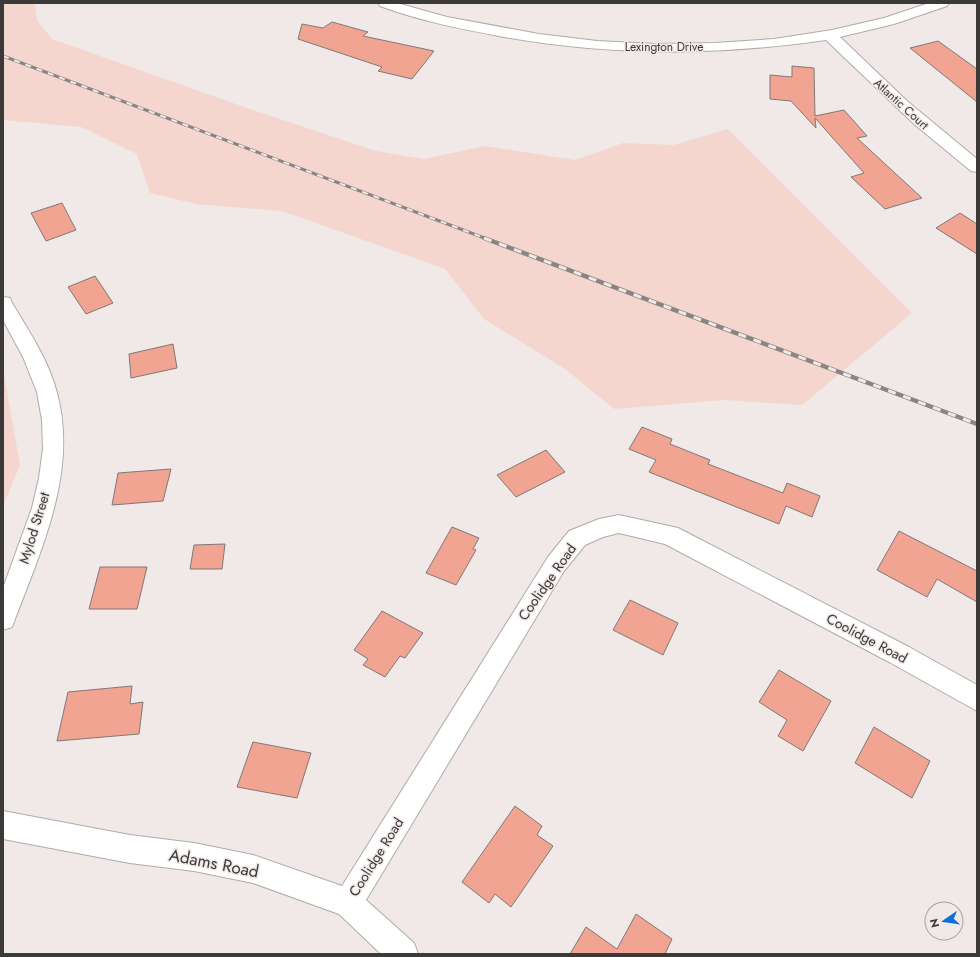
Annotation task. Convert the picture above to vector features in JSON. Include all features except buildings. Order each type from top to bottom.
[{"type":"street","name":"Lexington Drive","points":[[385,3],[422,15],[516,36],[580,44],[634,48],[695,48],[784,41],[830,35],[887,21],[942,3]]},
{"type":"street","name":"Atlantic Court","points":[[830,35],[912,115],[977,167]]},
{"type":"street","name":"Mylod Street","points":[[3,303],[36,363],[48,394],[54,428],[51,464],[42,510],[3,619]]},
{"type":"street","name":"Coolidge Road","points":[[348,903],[511,635],[556,564],[577,538],[599,528],[619,524],[670,535],[900,655],[977,699]]},
{"type":"street","name":"Adams Road","points":[[3,825],[130,848],[194,857],[254,869],[348,903],[403,954]]},
{"type":"shaded area","points":[[3,3],[35,3],[37,20],[52,39],[247,108],[376,151],[424,159],[485,146],[575,160],[623,143],[673,145],[728,129],[912,313],[802,405],[724,400],[614,409],[565,369],[484,319],[445,269],[282,211],[196,204],[150,193],[137,154],[81,127],[3,120]]},
{"type":"shaded area","points":[[3,369],[20,465],[3,507]]},
{"type":"railway","points":[[3,56],[487,239]]},
{"type":"railway","points":[[484,238],[977,424]]}]
